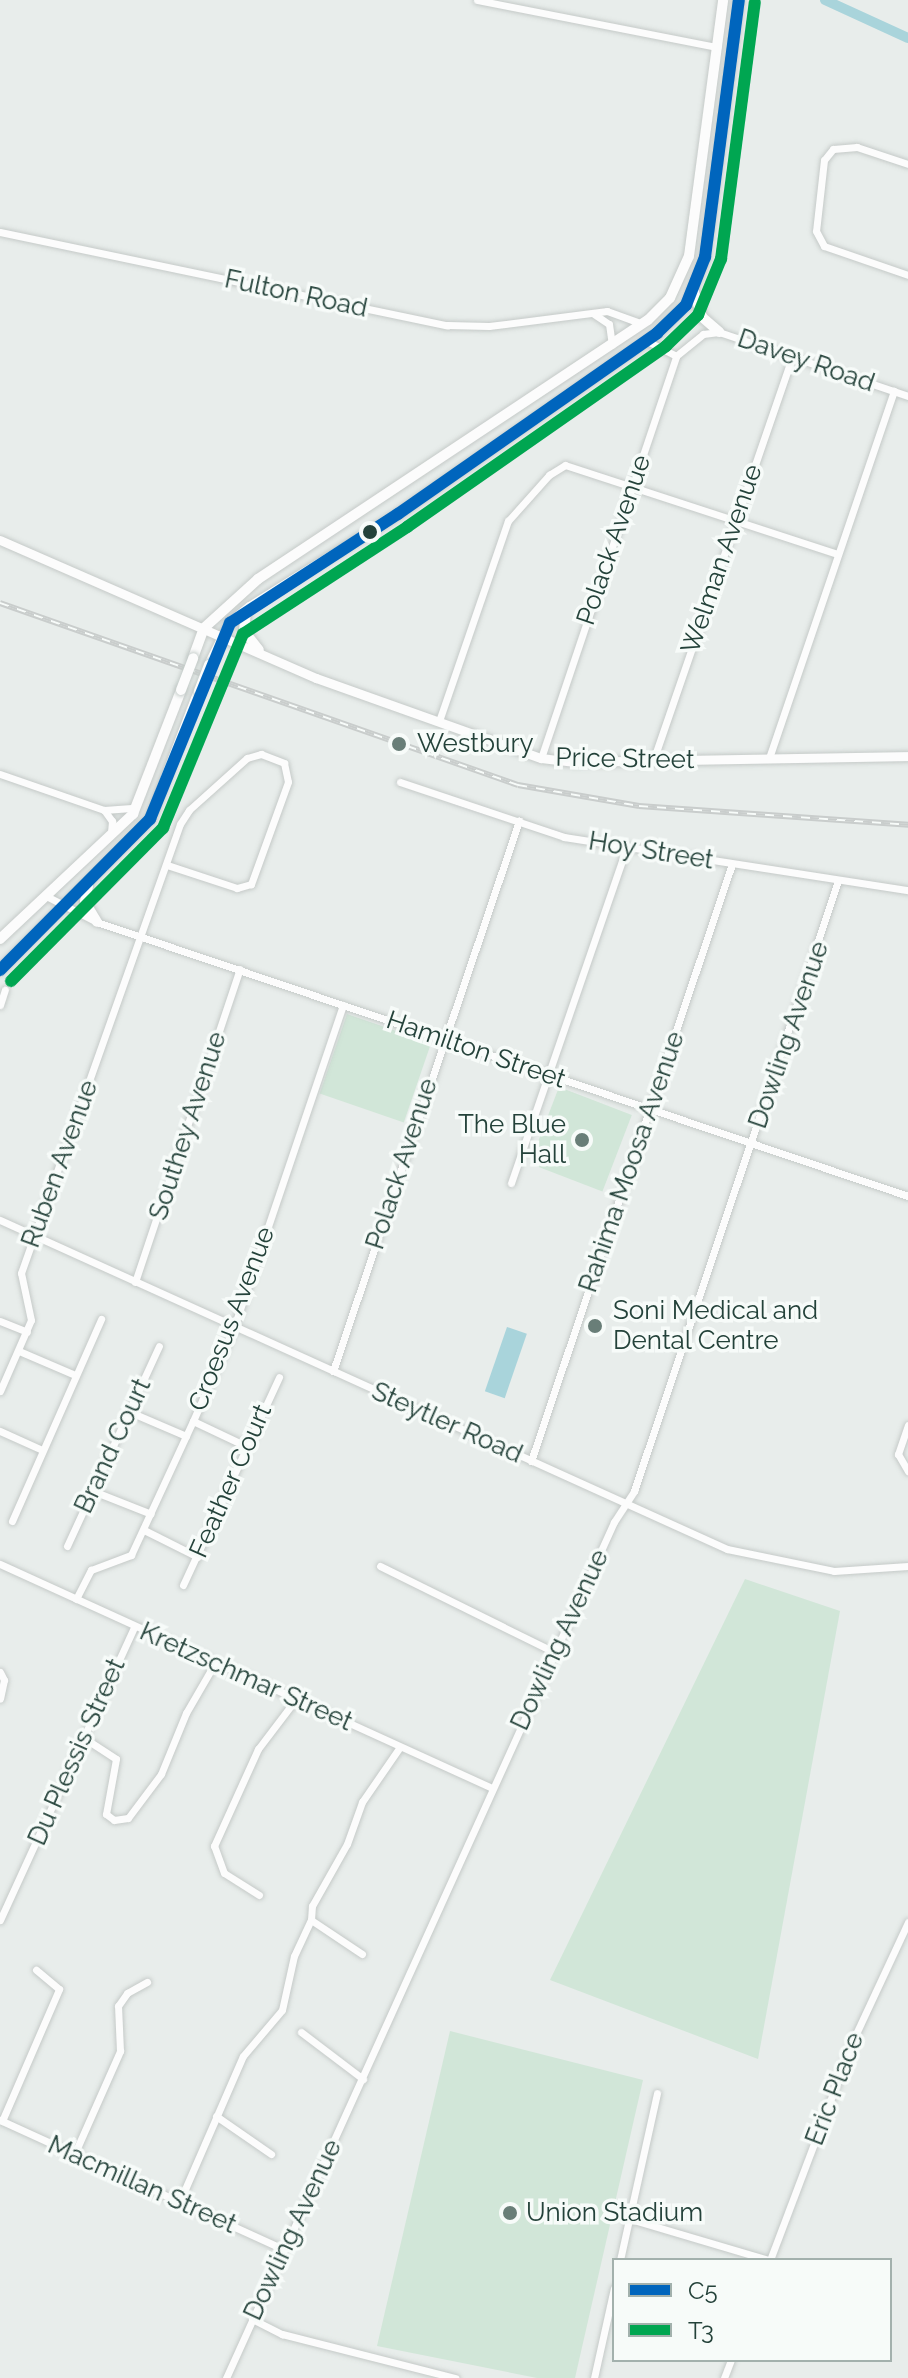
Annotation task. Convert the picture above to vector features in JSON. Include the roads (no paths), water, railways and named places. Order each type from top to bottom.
[{"type":"main road","points":[[0,939],[104,845],[138,807],[204,628],[258,579],[316,537],[612,345],[642,324],[670,298],[686,270],[723,0]]},
{"type":"main road","points":[[0,970],[64,909],[150,819],[222,635],[250,607],[398,514],[672,321],[694,292],[705,257],[739,0]]},
{"type":"main road","points":[[694,292],[702,317],[719,332]]},
{"type":"main road","points":[[250,607],[244,631],[259,650]]},
{"type":"main road","points":[[88,884],[85,902],[97,922]]},
{"type":"street","points":[[477,0],[717,47]]},
{"type":"street","points":[[908,164],[857,147],[833,149],[824,160],[816,223],[824,246],[908,275]]},
{"type":"street","name":"Fulton Road","points":[[0,232],[447,325],[614,311],[642,324]]},
{"type":"street","points":[[594,314],[609,324],[612,345]]},
{"type":"street","name":"Davey Road","points":[[676,356],[703,334],[719,332],[908,396]]},
{"type":"street","points":[[645,340],[676,356]]},
{"type":"street","name":"Polack Avenue","points":[[541,758],[676,356]]},
{"type":"street","name":"Welman Avenue","points":[[653,761],[792,357]]},
{"type":"street","points":[[769,758],[894,391]]},
{"type":"street","points":[[439,721],[508,521],[549,475],[565,465],[838,554]]},
{"type":"street","name":"Price Street","points":[[0,540],[259,650],[316,678],[541,758],[653,761],[908,756]]},
{"type":"street","name":"Ruben Avenue","points":[[0,1391],[27,1332],[31,1313],[21,1273],[140,935],[167,865],[189,810],[242,761],[261,754],[284,763],[288,782],[251,884],[237,888],[167,865]]},
{"type":"street","points":[[0,774],[104,810],[138,807]]},
{"type":"street","name":"Hoy Street","points":[[400,782],[564,837],[908,890]]},
{"type":"street","points":[[104,810],[113,826],[104,845]]},
{"type":"street","name":"Polack Avenue","points":[[333,1371],[519,821]]},
{"type":"street","points":[[511,1183],[627,847]]},
{"type":"street","name":"Rahima Moosa Avenue","points":[[531,1461],[732,864]]},
{"type":"street","name":"Dowling Avenue","points":[[226,2378],[554,1652],[643,1466],[838,881]]},
{"type":"street","name":"Hamilton Street","points":[[48,897],[64,909],[97,922],[908,1196]]},
{"type":"street","name":"Southey Avenue","points":[[135,1282],[240,969]]},
{"type":"street","points":[[0,1005],[5,990]]},
{"type":"street","name":"Croesus Avenue","points":[[76,1599],[91,1570],[126,1559],[144,1530],[193,1421],[234,1327],[343,1005]]},
{"type":"street","name":"Steytler Road","points":[[0,1220],[625,1504],[754,1557],[834,1571],[908,1566]]},
{"type":"street","points":[[12,1521],[101,1319]]},
{"type":"street","points":[[0,1321],[27,1332]]},
{"type":"street","name":"Brand Court","points":[[67,1546],[159,1346]]},
{"type":"street","points":[[19,1351],[75,1375]]},
{"type":"street","name":"Feather Court","points":[[183,1585],[279,1377]]},
{"type":"street","points":[[130,1412],[186,1436]]},
{"type":"street","points":[[193,1421],[246,1446]]},
{"type":"street","points":[[908,1425],[899,1459],[908,1471]]},
{"type":"street","points":[[0,1431],[42,1450]]},
{"type":"street","points":[[93,1491],[151,1514]]},
{"type":"street","points":[[144,1530],[198,1557]]},
{"type":"street","name":"Kretzschmar Street","points":[[0,1564],[492,1788]]},
{"type":"street","points":[[380,1566],[554,1652]]},
{"type":"street","name":"Du Plessis Street","points":[[0,1920],[134,1627]]},
{"type":"street","points":[[84,1738],[116,1759],[106,1814],[114,1820],[128,1818],[161,1774],[186,1713],[215,1663]]},
{"type":"street","points":[[0,1672],[4,1680],[0,1699]]},
{"type":"street","points":[[259,1895],[224,1873],[214,1846],[258,1749],[296,1699]]},
{"type":"street","points":[[179,2203],[243,2056],[282,2010],[294,1956],[311,1920],[314,1898],[347,1844],[362,1802],[400,1747]]},
{"type":"street","points":[[0,1893],[10,1897]]},
{"type":"street","points":[[311,1920],[362,1954]]},
{"type":"street","name":"Eric Place","points":[[770,2258],[854,2038],[908,1922]]},
{"type":"street","points":[[1,2121],[59,1989],[36,1970]]},
{"type":"street","points":[[74,2155],[120,2051],[118,2006],[127,1993],[147,1982]]},
{"type":"street","points":[[301,2032],[363,2079]]},
{"type":"street","points":[[620,2258],[657,2093]]},
{"type":"street","points":[[216,2116],[271,2154]]},
{"type":"street","name":"Macmillan Street","points":[[1,2121],[283,2249]]},
{"type":"street","points":[[630,2219],[762,2258]]},
{"type":"street","points":[[594,2378],[612,2297]]},
{"type":"street","points":[[252,2319],[282,2334],[455,2378]]},
{"type":"water","points":[[507,1327],[527,1334],[505,1398],[485,1391]]},
{"type":"waterway","points":[[825,0],[908,38]]},
{"type":"railway","points":[[0,603],[518,785],[639,806],[908,825]]},
{"type":"place","name":"Westbury","points":[[399,744]]},
{"type":"place","name":"The Blue Hall","points":[[582,1140]]},
{"type":"place","name":"Soni Medical and Dental Centre","points":[[595,1326]]},
{"type":"place","name":"Union Stadium","points":[[510,2213]]}]
